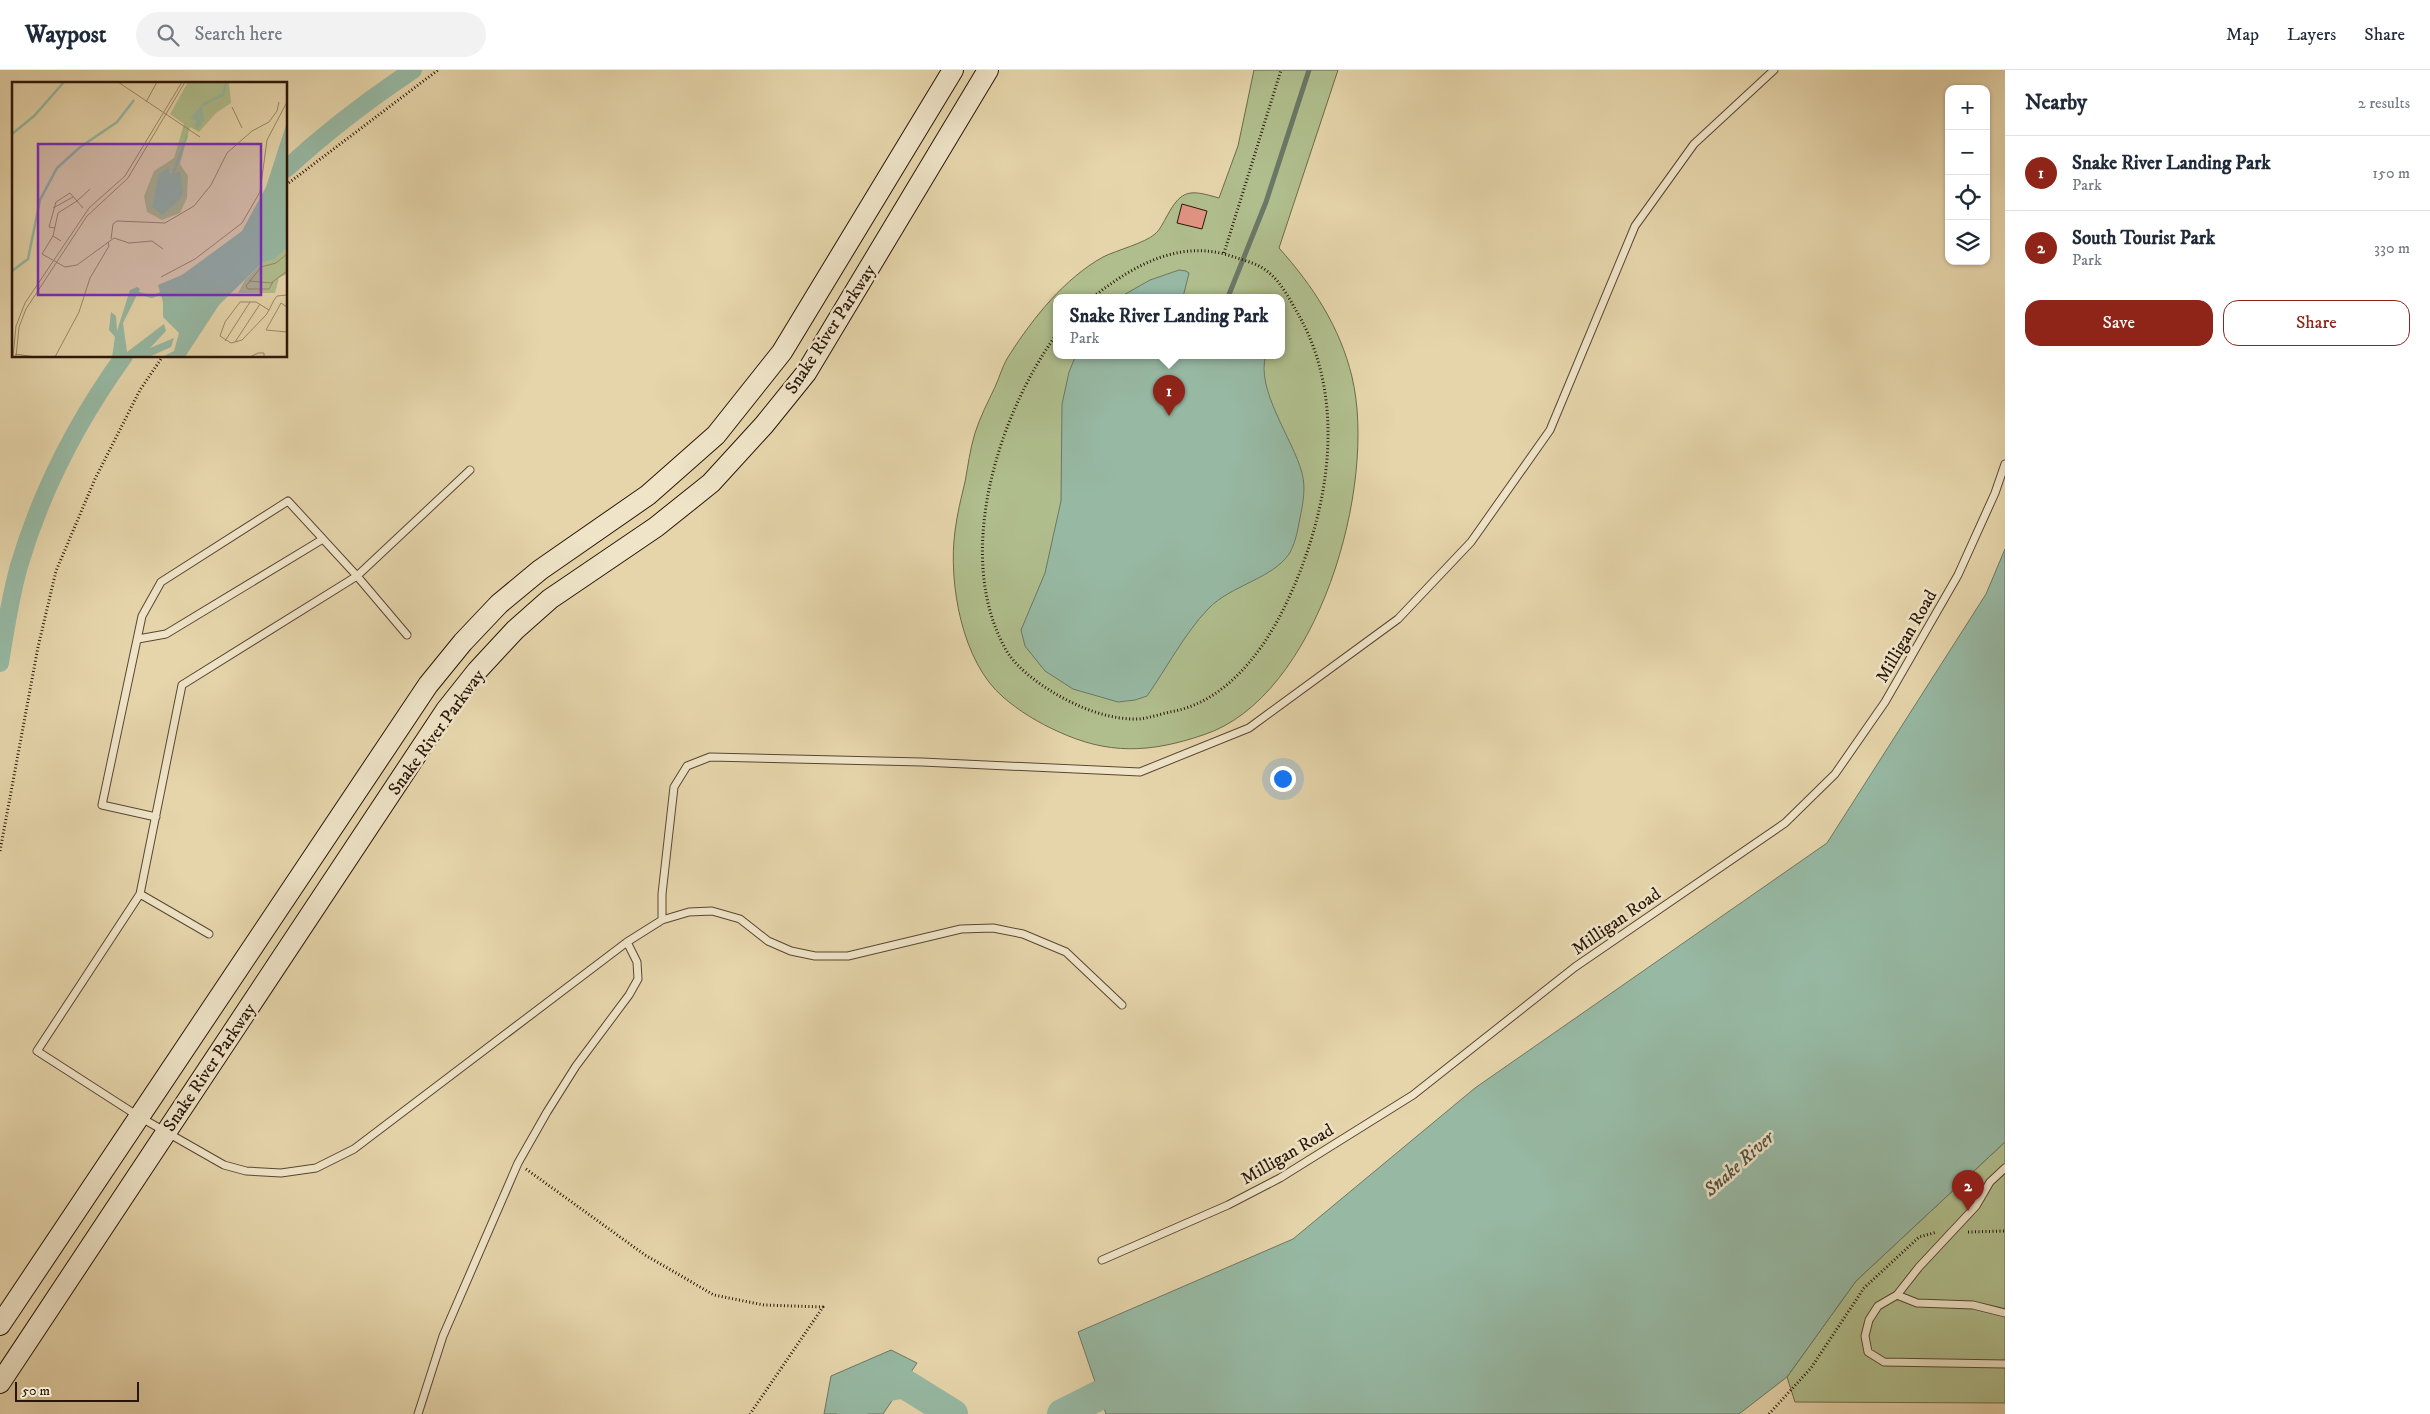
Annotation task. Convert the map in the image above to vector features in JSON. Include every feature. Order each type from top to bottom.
[{"type":"street","name":"Snake River Parkway","points":[[0,1325],[138,1116],[428,686],[463,642],[499,604],[540,570],[648,495],[716,435],[782,352],[953,70]]},
{"type":"street","name":"Snake River Parkway","points":[[0,1383],[446,710],[515,630],[550,599],[656,527],[711,483],[764,426],[806,373],[988,70]]},
{"type":"lane","points":[[662,920],[662,894],[674,787],[687,766],[710,757],[922,762],[1140,772],[1249,728],[1398,620],[1471,542],[1550,430],[1635,226],[1694,144],[1774,70]]},
{"type":"lane","name":"Milligan Road","points":[[1102,1260],[1228,1204],[1280,1178],[1413,1095],[1575,967],[1785,822],[1835,774],[1885,702],[1958,575],[1995,493],[2005,464]]},
{"type":"lane","points":[[470,470],[356,576],[182,685],[140,894],[37,1051],[165,1133],[224,1165],[246,1171],[281,1173],[316,1168],[354,1149],[627,942],[662,920],[689,912],[712,911],[740,919],[768,941],[791,951],[815,956],[848,956],[961,929],[993,928],[1023,934],[1066,952],[1122,1004]]},
{"type":"lane","points":[[156,817],[102,805],[142,616],[161,582],[288,501],[407,634]]},
{"type":"lane","points":[[138,639],[166,634],[323,539]]},
{"type":"lane","points":[[140,894],[209,934]]},
{"type":"lane","points":[[418,1414],[443,1336],[518,1163],[571,1074],[629,995],[638,979],[637,962],[627,942]]},
{"type":"lane","points":[[2005,1168],[1990,1182],[1976,1206],[1919,1267],[1897,1295],[1878,1306],[1869,1320],[1865,1336],[1868,1352],[1884,1362],[2005,1364]]},
{"type":"lane","points":[[1897,1295],[1917,1303],[1973,1305],[2005,1313]]},
{"type":"path","points":[[288,183],[438,70]]},
{"type":"path","points":[[1224,253],[1281,70]]},
{"type":"path","points":[[1053,340],[1030,376],[1009,422],[993,475],[984,526],[982,575],[992,619],[1007,653],[1034,680],[1065,699],[1101,714],[1138,718],[1185,709],[1218,692],[1246,668],[1275,626],[1302,572],[1312,540],[1324,488],[1327,451],[1327,413],[1317,353],[1306,328],[1285,291],[1267,271],[1251,262],[1224,253],[1200,249],[1172,253],[1145,262],[1116,279],[1097,294]]},
{"type":"path","points":[[0,851],[38,647],[56,570],[95,479],[140,390],[161,358]]},
{"type":"path","points":[[518,1163],[645,1256],[714,1295],[764,1305],[823,1307],[750,1414]]},
{"type":"shaded area","points":[[1254,70],[1338,70],[1279,248],[1303,277],[1324,308],[1340,341],[1352,377],[1358,422],[1356,473],[1347,528],[1330,583],[1308,634],[1278,679],[1243,713],[1203,735],[1184,741],[1147,748],[1112,748],[1076,739],[1050,728],[1009,702],[989,682],[977,664],[968,643],[956,597],[953,552],[957,519],[972,445],[979,421],[1003,366],[1019,340],[1053,298],[1053,359],[1285,359],[1285,294],[1057,294],[1076,276],[1103,257],[1155,234],[1172,207],[1183,196],[1194,193],[1219,198],[1238,146]]},
{"type":"shaded area","points":[[2005,1142],[2005,1403],[1795,1402],[1787,1377],[1856,1281]]},
{"type":"water","points":[[1179,270],[1189,273],[1184,294],[1125,294],[1150,280]]},
{"type":"water","points":[[1074,359],[1265,359],[1264,368],[1270,398],[1302,473],[1304,496],[1296,537],[1289,554],[1282,563],[1272,570],[1228,594],[1208,609],[1184,640],[1147,696],[1135,700],[1118,702],[1073,689],[1045,671],[1025,646],[1021,630],[1045,573],[1061,501],[1062,404],[1069,372]]},
{"type":"water","points":[[2005,549],[2005,1142],[1856,1281],[1787,1377],[1739,1414],[1106,1414],[1078,1332],[1293,1239],[1475,1088],[1827,843],[1986,594]]},
{"type":"water","points":[[891,1350],[917,1363],[883,1414],[824,1414],[831,1376]]},
{"type":"building","points":[[1182,204],[1207,211],[1202,229],[1177,223]]},
{"type":"waterway","points":[[288,167],[348,117],[413,70]]},
{"type":"waterway","points":[[1229,294],[1266,202],[1309,70]]},
{"type":"waterway","points":[[0,663],[16,578],[38,511],[76,431],[123,358]]},
{"type":"waterway","name":"Snake River","points":[[852,1414],[858,1393],[903,1383],[953,1414]]},
{"type":"waterway","name":"Snake River","points":[[1062,1414],[1100,1395],[1141,1387]]},
{"type":"place","name":"Snake River Landing Park","points":[[1169,416]]},
{"type":"place","name":"South Tourist Park","points":[[1968,1211]]}]
